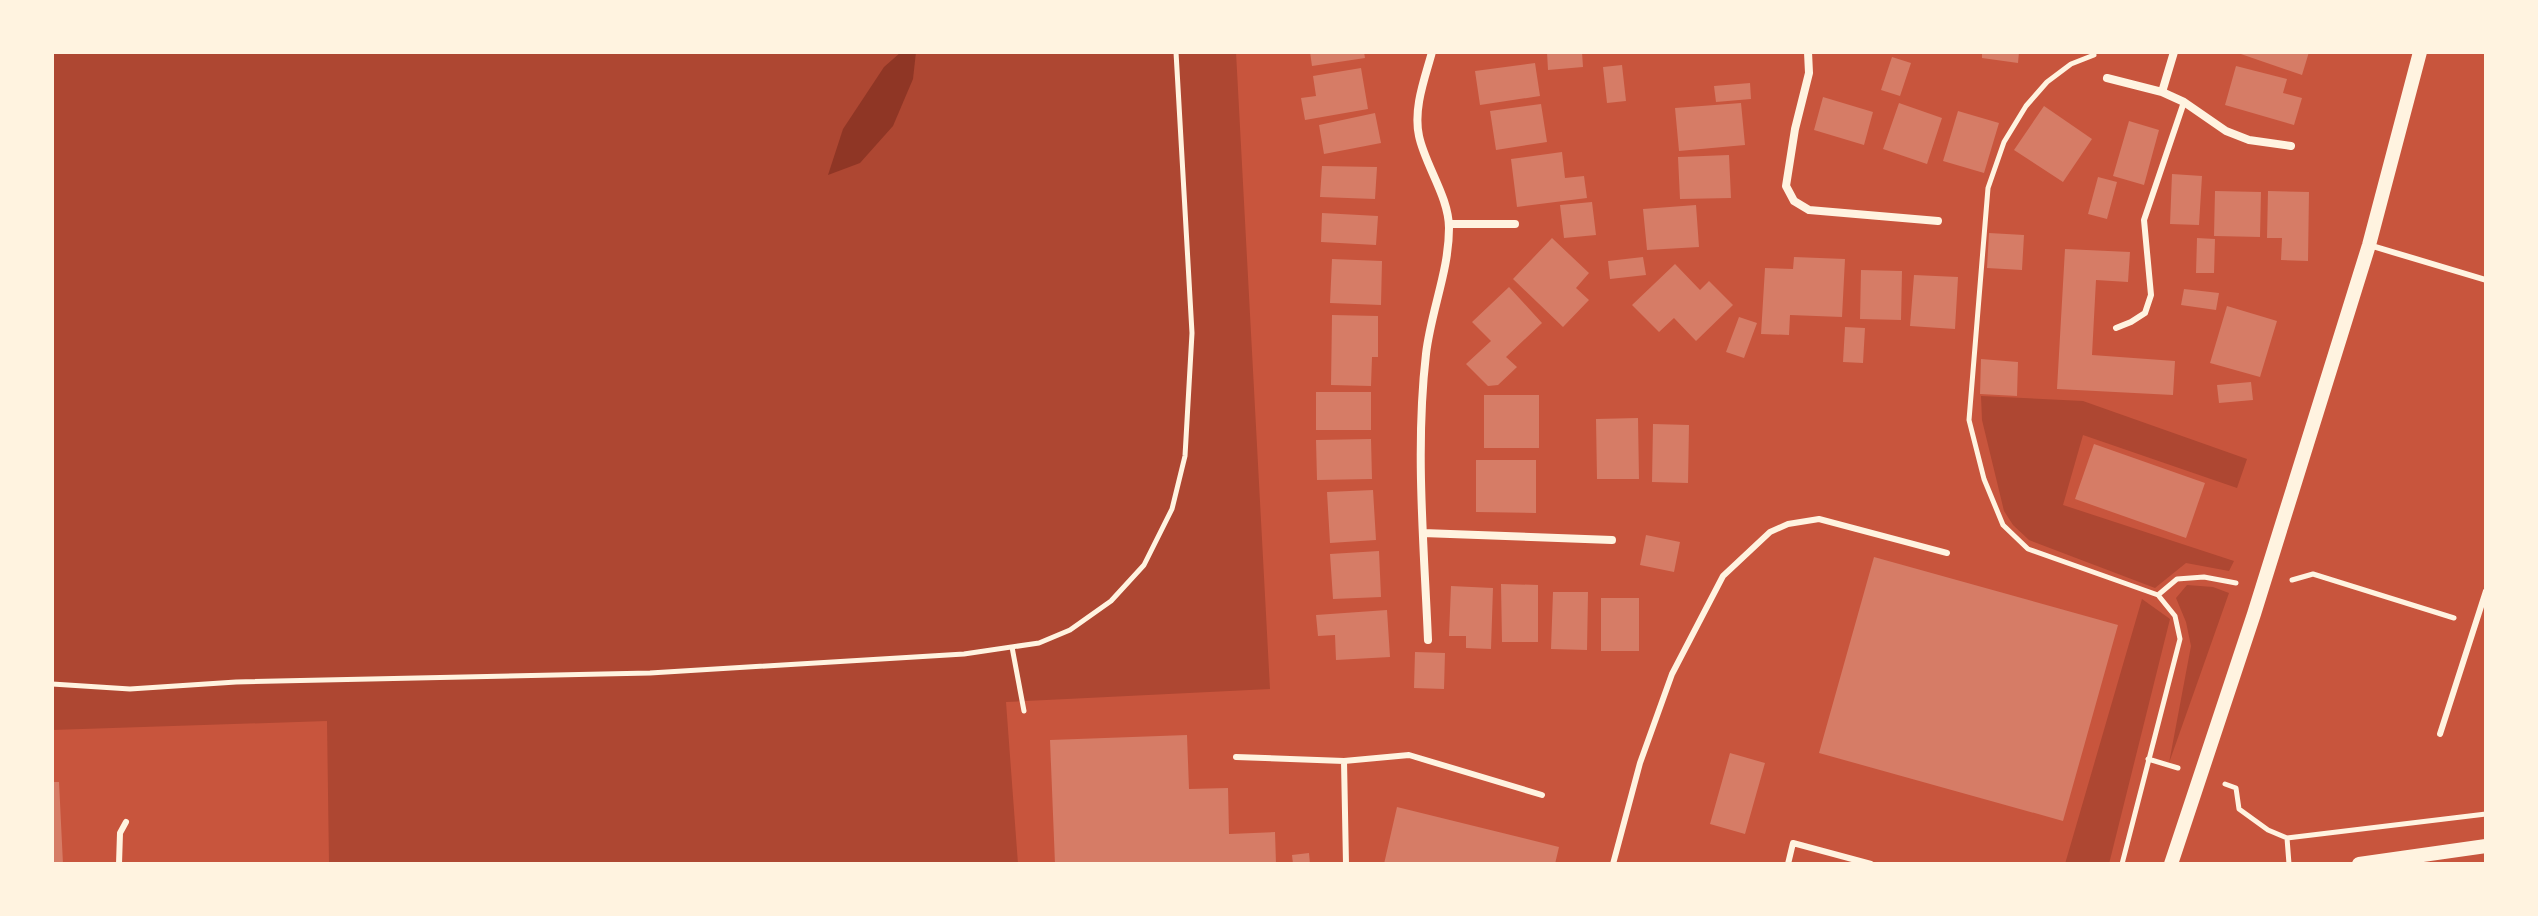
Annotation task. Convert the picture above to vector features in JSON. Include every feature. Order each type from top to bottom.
[{"type":"street","points":[[1428,640],[1421,420],[1426,352],[1447,262],[1449,224],[1418,134],[1419,95],[1432,52]]},
{"type":"street","points":[[1808,52],[1809,73],[1795,129],[1786,186],[1794,201],[1809,210],[1938,221]]},
{"type":"street","points":[[2162,92],[2174,52]]},
{"type":"street","points":[[2174,864],[2369,245],[2420,52]]},
{"type":"street","points":[[2107,78],[2162,92],[2184,102],[2226,131],[2249,140],[2291,146]]},
{"type":"street","points":[[1449,224],[1515,224]]},
{"type":"street","points":[[1423,533],[1612,540]]},
{"type":"street","points":[[2359,864],[2486,846]]},
{"type":"lane","points":[[2116,328],[2145,313],[2151,295],[2144,220],[2184,102]]},
{"type":"lane","points":[[2369,245],[2486,280]]},
{"type":"lane","points":[[1613,864],[1640,763],[1672,674],[1723,576],[1770,532],[1788,524],[1819,519],[1947,553]]},
{"type":"lane","points":[[2440,734],[2486,591]]},
{"type":"lane","points":[[1236,757],[1344,761],[1409,755],[1542,795]]},
{"type":"lane","points":[[1344,761],[1346,864]]},
{"type":"lane","points":[[119,864],[120,833],[126,822]]},
{"type":"lane","points":[[1788,864],[1793,843],[1871,864]]},
{"type":"path","points":[[52,684],[130,689],[236,682],[650,673],[964,654],[1039,643],[1070,630],[1111,601],[1144,565],[1172,509],[1185,456],[1192,333],[1176,52]]},
{"type":"path","points":[[2102,52],[2071,64],[2047,82],[2026,106],[2004,142],[1988,188],[1969,420],[1984,479],[2003,525],[2028,549],[2158,595],[2175,616],[2180,639],[2122,864]]},
{"type":"path","points":[[2158,595],[2177,579],[2204,577],[2261,589],[2313,574],[2476,625]]},
{"type":"path","points":[[1012,647],[1024,711]]},
{"type":"path","points":[[2202,775],[2236,788],[2239,809],[2260,825],[2287,838],[2486,814]]},
{"type":"path","points":[[2287,838],[2289,864]]},
{"type":"shaded area","points":[[52,52],[1236,52],[1270,689],[1006,702],[1018,864],[329,864],[327,721],[52,730]]},
{"type":"shaded area","points":[[901,52],[916,52],[913,79],[893,126],[860,163],[828,175],[843,129],[884,67]]},
{"type":"shaded area","points":[[1981,396],[2083,401],[2247,459],[2237,488],[2083,435],[2063,505],[2234,561],[2229,571],[2186,563],[2155,588],[2029,540],[2004,511],[1982,420]]},
{"type":"shaded area","points":[[2187,585],[2213,587],[2229,593],[2169,763],[2191,646],[2176,598]]},
{"type":"shaded area","points":[[2142,599],[2170,619],[2109,864],[2065,864]]},
{"type":"building","points":[[1310,52],[1364,52],[1365,58],[1312,66]]},
{"type":"building","points":[[1547,52],[1582,52],[1583,67],[1548,70]]},
{"type":"building","points":[[1982,52],[2019,52],[2018,63],[1982,58]]},
{"type":"building","points":[[2235,52],[2309,52],[2302,75]]},
{"type":"building","points":[[1892,57],[1911,63],[1900,96],[1881,90]]},
{"type":"building","points":[[1535,63],[1540,96],[1480,105],[1475,71]]},
{"type":"building","points":[[1622,65],[1626,101],[1607,103],[1603,67]]},
{"type":"building","points":[[2236,66],[2287,79],[2283,93],[2302,98],[2294,125],[2225,105]]},
{"type":"building","points":[[1361,68],[1368,109],[1305,120],[1301,98],[1316,96],[1313,76]]},
{"type":"building","points":[[1750,83],[1751,99],[1716,102],[1714,86]]},
{"type":"building","points":[[1823,97],[1873,112],[1864,145],[1814,130]]},
{"type":"building","points":[[1741,103],[1745,145],[1679,151],[1675,108]]},
{"type":"building","points":[[1899,103],[1942,118],[1927,164],[1883,149]]},
{"type":"building","points":[[1541,104],[1547,142],[1496,150],[1490,111]]},
{"type":"building","points":[[2044,106],[2092,139],[2063,182],[2014,150]]},
{"type":"building","points":[[1958,111],[1999,123],[1984,173],[1943,161]]},
{"type":"building","points":[[1375,113],[1381,143],[1324,154],[1319,125]]},
{"type":"building","points":[[2129,121],[2159,130],[2144,185],[2113,176]]},
{"type":"building","points":[[1562,152],[1565,178],[1584,176],[1587,198],[1517,207],[1511,159]]},
{"type":"building","points":[[1729,155],[1731,198],[1680,199],[1678,157]]},
{"type":"building","points":[[1322,166],[1377,167],[1375,199],[1320,197]]},
{"type":"building","points":[[2172,174],[2202,176],[2199,225],[2170,224]]},
{"type":"building","points":[[2098,177],[2117,182],[2107,219],[2088,214]]},
{"type":"building","points":[[2215,191],[2261,192],[2260,237],[2214,236]]},
{"type":"building","points":[[2268,191],[2309,192],[2308,261],[2281,260],[2282,238],[2267,238]]},
{"type":"building","points":[[1592,202],[1596,235],[1564,238],[1560,205]]},
{"type":"building","points":[[1696,205],[1699,247],[1647,250],[1643,209]]},
{"type":"building","points":[[1322,213],[1378,216],[1376,245],[1321,242]]},
{"type":"building","points":[[1989,233],[2024,235],[2022,270],[1987,268]]},
{"type":"building","points":[[1552,238],[1589,273],[1576,288],[1589,300],[1563,327],[1513,279]]},
{"type":"building","points":[[2197,238],[2215,239],[2214,273],[2196,273]]},
{"type":"building","points":[[2065,249],[2130,252],[2128,282],[2096,280],[2092,355],[2175,361],[2173,395],[2057,389]]},
{"type":"building","points":[[1643,257],[1646,275],[1610,279],[1608,261]]},
{"type":"building","points":[[1794,257],[1845,259],[1842,317],[1790,315],[1789,335],[1761,334],[1765,268],[1793,269]]},
{"type":"building","points":[[1332,259],[1382,261],[1381,305],[1330,303]]},
{"type":"building","points":[[1675,264],[1700,290],[1709,281],[1733,305],[1696,341],[1674,318],[1659,332],[1632,305]]},
{"type":"building","points":[[1861,270],[1902,271],[1901,320],[1860,319]]},
{"type":"building","points":[[1914,275],[1958,277],[1955,329],[1910,326]]},
{"type":"building","points":[[1509,287],[1542,323],[1506,357],[1517,367],[1498,385],[1488,386],[1466,364],[1491,341],[1472,322]]},
{"type":"building","points":[[2184,289],[2219,293],[2216,310],[2181,305]]},
{"type":"building","points":[[2227,306],[2277,321],[2260,377],[2210,363]]},
{"type":"building","points":[[1332,315],[1378,316],[1378,357],[1372,357],[1371,386],[1331,385]]},
{"type":"building","points":[[1739,317],[1757,323],[1744,358],[1726,352]]},
{"type":"building","points":[[1845,327],[1865,328],[1863,363],[1843,362]]},
{"type":"building","points":[[1981,359],[2018,362],[2017,396],[1980,394]]},
{"type":"building","points":[[2251,382],[2253,400],[2219,403],[2217,385]]},
{"type":"building","points":[[1316,392],[1371,392],[1371,430],[1316,430]]},
{"type":"building","points":[[1484,395],[1539,395],[1539,448],[1484,448]]},
{"type":"building","points":[[1638,418],[1639,479],[1597,479],[1596,419]]},
{"type":"building","points":[[1653,424],[1689,425],[1688,483],[1652,482]]},
{"type":"building","points":[[1371,439],[1372,479],[1317,480],[1316,440]]},
{"type":"building","points":[[2094,444],[2205,483],[2186,538],[2075,499]]},
{"type":"building","points":[[1476,460],[1536,460],[1536,513],[1476,512]]},
{"type":"building","points":[[1373,490],[1376,540],[1330,543],[1327,492]]},
{"type":"building","points":[[1646,535],[1680,542],[1674,572],[1640,565]]},
{"type":"building","points":[[1379,551],[1381,597],[1333,599],[1330,554]]},
{"type":"building","points":[[1874,557],[2118,625],[2063,821],[1819,753]]},
{"type":"building","points":[[1501,584],[1538,585],[1538,642],[1502,642]]},
{"type":"building","points":[[1451,586],[1493,588],[1491,649],[1466,648],[1466,636],[1449,636]]},
{"type":"building","points":[[1553,592],[1588,592],[1587,650],[1551,649]]},
{"type":"building","points":[[1601,598],[1639,598],[1639,651],[1601,651]]},
{"type":"building","points":[[1387,610],[1390,657],[1336,660],[1335,635],[1318,636],[1316,615]]},
{"type":"building","points":[[1415,652],[1445,653],[1444,689],[1414,688]]},
{"type":"building","points":[[1187,735],[1189,789],[1228,788],[1229,834],[1275,832],[1276,864],[1055,864],[1050,740]]},
{"type":"building","points":[[1730,753],[1765,763],[1745,834],[1710,824]]},
{"type":"building","points":[[52,782],[59,782],[63,864],[52,864]]},
{"type":"building","points":[[1397,807],[1559,847],[1555,864],[1384,864]]},
{"type":"building","points":[[1309,853],[1310,864],[1293,864],[1292,855]]}]
